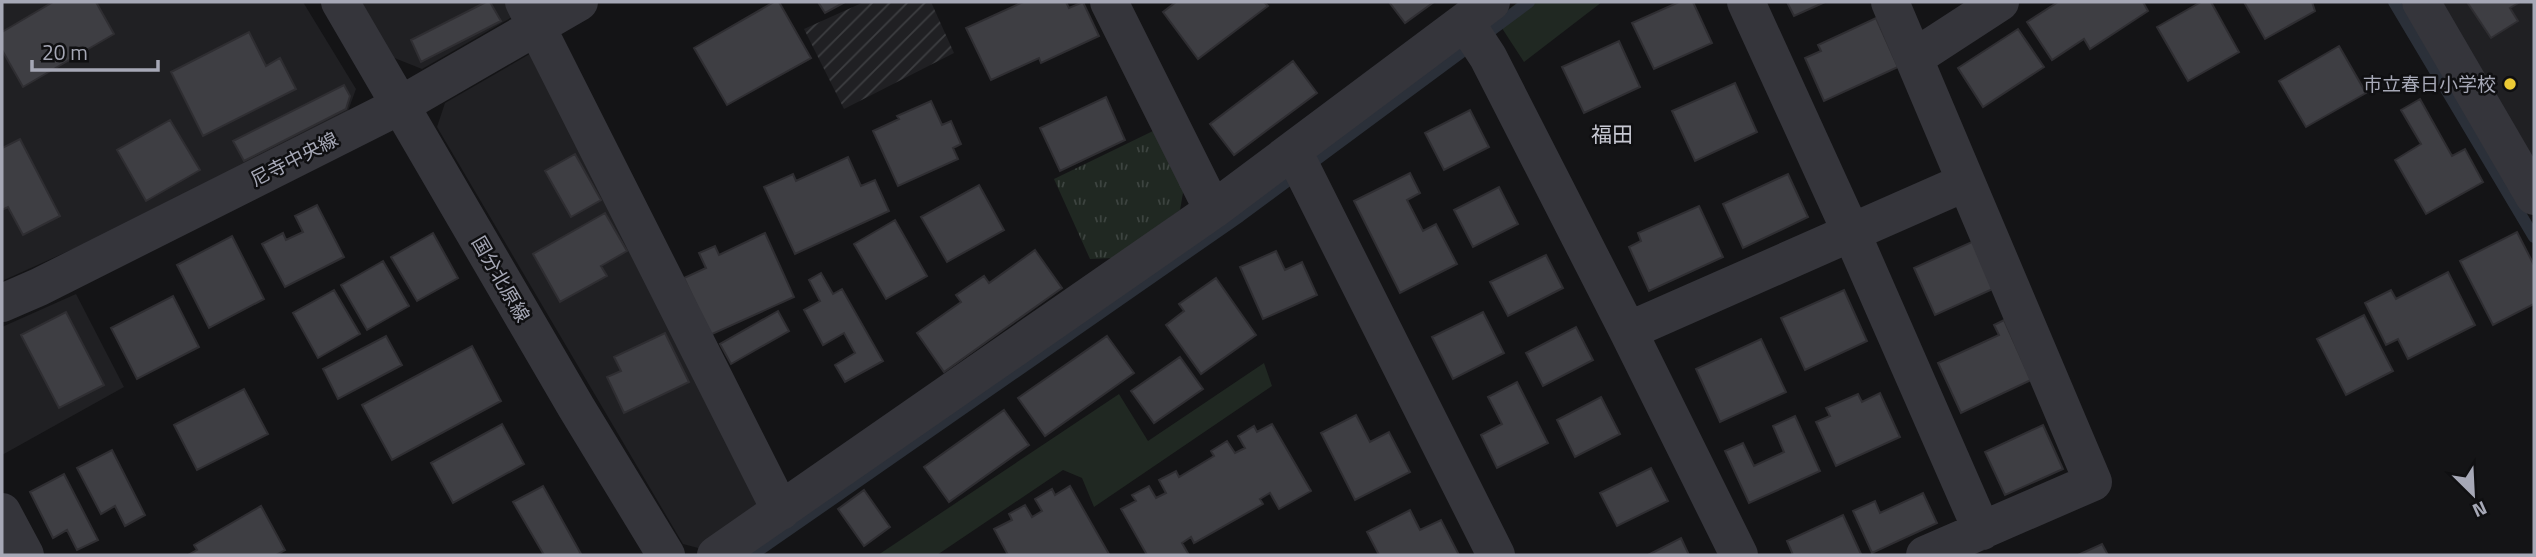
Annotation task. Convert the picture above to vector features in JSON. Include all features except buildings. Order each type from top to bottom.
[{"type":"street","name":"国分北原線","points":[[340,2],[666,555]]},
{"type":"street","name":"尼寺中央線","points":[[2,303],[39,287],[399,106],[530,14],[579,2]]},
{"type":"street","points":[[1110,2],[1213,210]]},
{"type":"street","points":[[1746,2],[1851,232],[1982,531]]},
{"type":"street","points":[[1890,2],[2093,482],[1926,555]]},
{"type":"street","points":[[1914,58],[2000,2]]},
{"type":"street","points":[[2421,2],[2534,196]]},
{"type":"street","points":[[716,555],[1213,210],[1301,166],[1478,12],[1488,57],[1629,331],[1739,555]]},
{"type":"street","points":[[530,14],[781,511]]},
{"type":"street","points":[[1301,166],[1496,555]]},
{"type":"street","points":[[1629,331],[1966,182]]},
{"type":"street","points":[[2,512],[25,555]]},
{"type":"shaded area","points":[[2,2],[303,2],[356,89],[348,111],[155,212],[2,281]]},
{"type":"shaded area","points":[[358,2],[538,2],[422,69],[392,57]]},
{"type":"shaded area","points":[[864,2],[931,2],[954,53],[844,109],[804,29]]},
{"type":"shaded area","name":"市立春日小学校","points":[[2438,2],[2534,2],[2534,166]]},
{"type":"shaded area","points":[[535,51],[766,507],[702,549],[683,544],[437,127],[445,103]]},
{"type":"shaded area","points":[[76,294],[124,387],[2,455],[2,327]]},
{"type":"green space","points":[[1518,2],[1602,2],[1524,62],[1496,19]]},
{"type":"green space","points":[[1153,131],[1184,187],[1180,210],[1113,258],[1090,259],[1054,179]]},
{"type":"green space","points":[[1264,363],[1272,386],[1094,507],[1082,478],[1063,470],[937,555],[878,555],[1119,394],[1148,441]]},
{"type":"waterway","points":[[752,555],[1240,216],[1529,2]]},
{"type":"waterway","points":[[2394,2],[2534,237]]},
{"type":"place","name":"市立春日小学校","points":[[2510,84]]},
{"type":"district","name":"福田","points":[[1612,135]]}]
